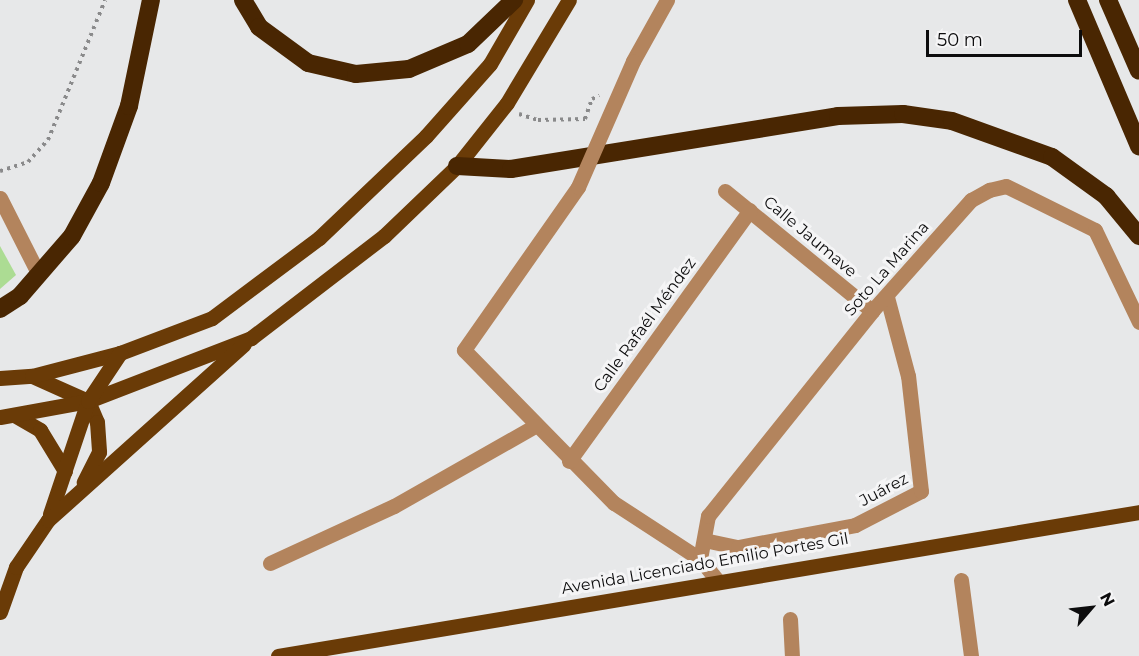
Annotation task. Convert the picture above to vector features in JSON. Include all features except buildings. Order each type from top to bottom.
[{"type":"highway","points":[[0,309],[39,275],[72,236],[101,183],[129,106],[151,0]]},
{"type":"highway","points":[[243,0],[259,27],[308,63],[356,74],[409,69],[468,44],[514,0]]},
{"type":"highway","points":[[1077,0],[1139,146]]},
{"type":"highway","points":[[1108,0],[1139,70]]},
{"type":"highway","points":[[457,166],[511,169],[838,116],[903,114],[952,122],[1052,157],[1106,196],[1139,236]]},
{"type":"main road","points":[[0,378],[32,376],[120,353],[212,318],[319,238],[426,136],[482,72],[527,0]]},
{"type":"main road","points":[[0,612],[16,567],[48,520],[82,484],[131,449],[251,338],[384,236],[457,166],[507,103],[569,0]]},
{"type":"main road","points":[[0,417],[16,416],[87,401],[251,338]]},
{"type":"main road","points":[[48,520],[87,401],[120,353]]},
{"type":"main road","points":[[32,376],[87,401],[97,422],[99,452],[82,484]]},
{"type":"main road","points":[[16,416],[40,430],[65,471]]},
{"type":"main road","name":"Avenida Licenciado Emilio Portes Gil","points":[[278,656],[717,580],[1139,512]]},
{"type":"street","points":[[667,0],[633,61],[578,187],[464,350],[569,461],[647,529],[700,559],[717,580]]},
{"type":"street","name":"Soto La Marina","points":[[700,559],[708,516],[872,311],[887,297],[971,200],[1006,186],[1095,230],[1139,322]]},
{"type":"street","name":"Calle Jaumave","points":[[725,191],[872,311]]},
{"type":"street","points":[[0,198],[39,275]]},
{"type":"street","name":"Calle Rafaél Méndez","points":[[569,461],[750,210]]},
{"type":"street","name":"Juárez","points":[[704,540],[738,547],[855,525],[921,491],[908,376],[887,297]]},
{"type":"street","points":[[270,563],[384,512],[536,426]]},
{"type":"street","points":[[961,580],[971,656]]},
{"type":"street","points":[[790,619],[792,656]]},
{"type":"path","points":[[0,171],[28,162],[48,140],[105,0]]},
{"type":"path","points":[[507,103],[538,120],[585,119],[597,96],[618,96]]},
{"type":"green space","points":[[0,246],[16,275],[0,289]]}]
